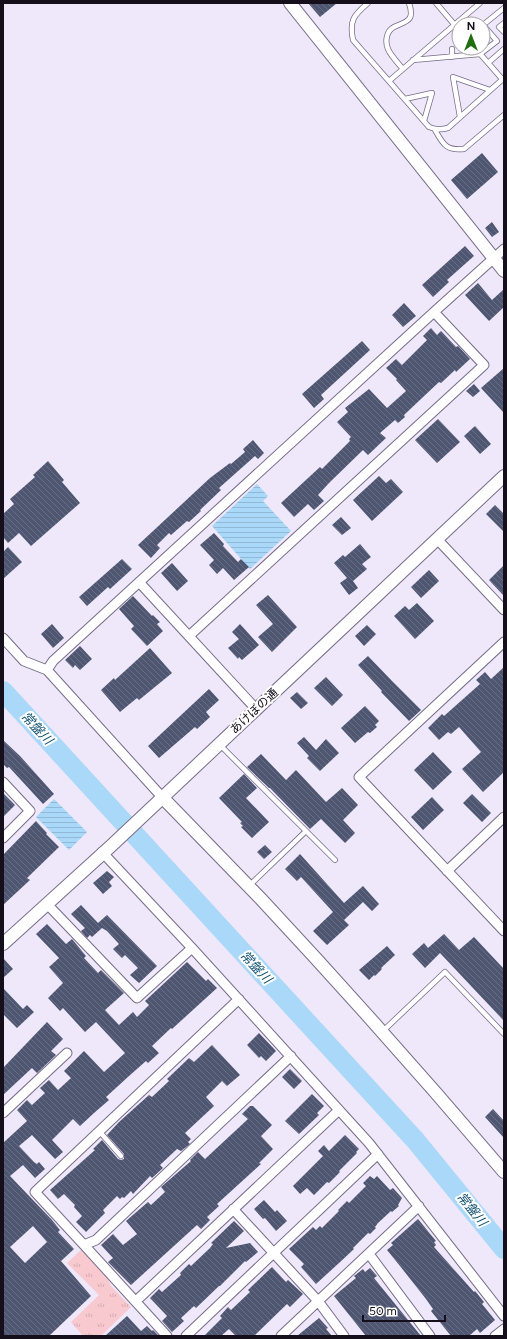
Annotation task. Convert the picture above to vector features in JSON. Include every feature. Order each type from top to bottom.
[{"type":"street","points":[[290,3],[504,271]]},
{"type":"street","points":[[47,670],[53,661],[504,249]]},
{"type":"street","points":[[188,636],[484,365],[434,312]]},
{"type":"street","name":"あけぼの通","points":[[3,944],[219,744],[504,476]]},
{"type":"street","points":[[437,539],[504,610]]},
{"type":"street","points":[[139,582],[256,709]]},
{"type":"street","points":[[3,638],[24,661],[47,670],[162,797],[249,887],[456,1115],[504,1172]]},
{"type":"street","points":[[504,642],[359,777],[504,931]]},
{"type":"street","points":[[3,782],[30,811],[3,838]]},
{"type":"street","points":[[447,870],[504,817]]},
{"type":"street","points":[[106,849],[192,948],[378,1154],[504,1316]]},
{"type":"street","points":[[47,904],[137,998],[192,948]]},
{"type":"street","points":[[167,1336],[35,1192],[239,999]]},
{"type":"street","points":[[3,1113],[67,1053]]},
{"type":"street","points":[[84,1245],[96,1240],[290,1056]]},
{"type":"street","points":[[136,1301],[232,1209],[339,1110]]},
{"type":"street","points":[[186,1336],[378,1154]]},
{"type":"street","points":[[281,1336],[419,1206]]},
{"type":"street","points":[[232,1209],[318,1301],[344,1336]]},
{"type":"street","points":[[369,1254],[430,1336]]},
{"type":"street","points":[[495,1336],[504,1329]]},
{"type":"lane","points":[[368,3],[356,14],[352,22],[353,40],[429,127],[435,130],[448,128],[503,79],[482,56]]},
{"type":"lane","points":[[403,69],[388,50],[386,41],[392,28],[402,25],[408,21],[411,13],[409,3]]},
{"type":"lane","points":[[436,3],[451,20]]},
{"type":"lane","points":[[464,16],[477,4]]},
{"type":"lane","points":[[491,19],[504,8]]},
{"type":"lane","points":[[504,23],[499,27],[504,32]]},
{"type":"lane","points":[[389,81],[451,28]]},
{"type":"lane","points":[[491,34],[497,41],[491,46]]},
{"type":"lane","points":[[488,63],[504,49]]},
{"type":"lane","points":[[413,60],[461,56]]},
{"type":"lane","points":[[460,117],[453,76],[490,90]]},
{"type":"lane","points":[[404,99],[432,93],[424,121]]},
{"type":"lane","points":[[435,130],[442,142],[450,148],[456,150],[464,148],[504,115]]},
{"type":"lane","points":[[219,744],[335,860]]},
{"type":"lane","points":[[249,887],[306,831]]},
{"type":"lane","points":[[381,1032],[445,972],[504,1034]]},
{"type":"lane","points":[[99,1131],[121,1156]]},
{"type":"green space","points":[[81,1250],[131,1307],[101,1336],[83,1336],[71,1322],[99,1295],[67,1263]]},
{"type":"water","points":[[257,484],[268,496],[263,501],[291,531],[250,569],[212,526]]},
{"type":"water","points":[[54,799],[87,832],[69,850],[36,817]]},
{"type":"building","points":[[308,3],[337,3],[320,17]]},
{"type":"building","points":[[482,153],[498,172],[467,199],[451,180]]},
{"type":"building","points":[[492,222],[499,232],[492,237],[485,228]]},
{"type":"building","points":[[465,246],[474,256],[447,280],[449,282],[433,297],[422,285]]},
{"type":"building","points":[[478,283],[492,300],[504,289],[504,307],[489,321],[465,295]]},
{"type":"building","points":[[404,303],[416,316],[403,327],[392,315]]},
{"type":"building","points":[[431,328],[437,335],[441,331],[470,359],[456,372],[455,370],[441,383],[439,382],[404,415],[405,417],[398,423],[395,420],[380,433],[386,438],[368,455],[363,450],[329,483],[318,495],[324,501],[314,510],[308,504],[294,517],[281,503],[320,467],[322,469],[350,441],[349,439],[351,437],[337,422],[348,412],[345,408],[369,389],[387,408],[406,391],[386,368],[396,359],[402,365],[427,340],[423,336]]},
{"type":"building","points":[[362,341],[370,350],[321,395],[324,399],[314,408],[302,394]]},
{"type":"building","points":[[504,368],[504,413],[481,388]]},
{"type":"building","points":[[474,384],[480,391],[473,397],[466,391]]},
{"type":"building","points":[[438,419],[460,442],[437,463],[415,440]]},
{"type":"building","points":[[475,426],[491,444],[480,454],[464,436]]},
{"type":"building","points":[[253,440],[264,453],[258,459],[255,456],[219,488],[221,490],[189,522],[187,521],[171,535],[169,533],[157,545],[160,548],[151,558],[138,545],[210,478],[230,463],[231,464],[245,452],[243,449]]},
{"type":"building","points":[[48,461],[64,480],[62,482],[80,503],[31,546],[19,533],[8,543],[3,537],[3,514],[14,504],[10,499],[35,477],[33,475]]},
{"type":"building","points":[[379,476],[386,483],[391,479],[403,492],[372,521],[353,500]]},
{"type":"building","points":[[495,505],[504,514],[504,532],[486,514]]},
{"type":"building","points":[[341,517],[351,528],[342,535],[332,525]]},
{"type":"building","points":[[214,533],[224,544],[223,546],[238,562],[241,559],[249,567],[234,580],[223,568],[217,574],[209,565],[214,560],[200,545]]},
{"type":"building","points":[[360,544],[371,557],[362,564],[367,569],[353,581],[358,588],[349,595],[340,583],[347,578],[334,563],[343,555],[345,557]]},
{"type":"building","points":[[8,547],[22,562],[3,579],[3,552]]},
{"type":"building","points":[[122,559],[132,569],[110,589],[108,587],[87,606],[79,597]]},
{"type":"building","points":[[172,563],[188,581],[177,591],[161,573]]},
{"type":"building","points":[[504,565],[504,596],[489,580]]},
{"type":"building","points":[[429,570],[439,581],[421,598],[411,587]]},
{"type":"building","points":[[268,595],[297,627],[272,652],[258,637],[273,624],[256,605]]},
{"type":"building","points":[[133,596],[152,616],[153,615],[160,622],[157,624],[163,631],[147,646],[131,629],[134,626],[119,609]]},
{"type":"building","points":[[417,603],[434,621],[415,639],[394,616],[405,606],[409,610]]},
{"type":"building","points":[[52,624],[64,638],[53,648],[41,634]]},
{"type":"building","points":[[240,624],[259,645],[242,660],[239,657],[238,659],[228,648],[239,639],[232,632]]},
{"type":"building","points":[[367,625],[376,634],[364,646],[355,636]]},
{"type":"building","points":[[80,646],[92,659],[80,670],[75,665],[73,668],[65,660]]},
{"type":"building","points":[[150,648],[172,673],[139,700],[137,698],[120,712],[101,690],[114,678],[115,680]]},
{"type":"building","points":[[368,656],[421,710],[409,721],[358,665]]},
{"type":"building","points":[[504,667],[504,772],[483,792],[462,769],[481,752],[459,727],[451,734],[448,732],[439,740],[428,728],[442,714],[444,716],[480,684],[476,680],[485,672],[491,679]]},
{"type":"building","points":[[326,677],[343,695],[332,706],[314,688]]},
{"type":"building","points":[[209,689],[219,700],[206,712],[210,717],[197,729],[195,727],[159,758],[148,746]]},
{"type":"building","points":[[297,692],[308,703],[301,709],[290,698]]},
{"type":"building","points":[[365,706],[379,721],[375,725],[377,727],[370,733],[368,732],[355,743],[341,728]]},
{"type":"building","points":[[304,737],[316,750],[326,739],[339,753],[320,771],[307,758],[309,756],[297,743]]},
{"type":"building","points":[[3,740],[20,756],[54,794],[43,804],[9,767],[7,768],[3,764]]},
{"type":"building","points":[[433,752],[452,772],[433,790],[414,770]]},
{"type":"building","points":[[261,754],[286,780],[296,770],[326,802],[342,788],[358,805],[343,820],[355,833],[345,843],[321,819],[310,829],[247,767]]},
{"type":"building","points":[[244,774],[257,788],[246,798],[269,822],[252,838],[241,827],[243,826],[240,823],[242,822],[219,798]]},
{"type":"building","points":[[3,793],[15,805],[3,817]]},
{"type":"building","points":[[472,794],[491,813],[482,822],[463,803]]},
{"type":"building","points":[[432,797],[444,810],[423,830],[411,817]]},
{"type":"building","points":[[36,821],[59,847],[27,878],[30,880],[3,905],[3,855]]},
{"type":"building","points":[[265,845],[272,852],[264,859],[257,852]]},
{"type":"building","points":[[300,854],[344,903],[363,886],[379,904],[372,911],[363,902],[344,920],[349,925],[327,945],[313,931],[333,912],[301,877],[297,881],[285,869]]},
{"type":"building","points":[[107,871],[114,877],[109,882],[112,886],[103,894],[93,883]]},
{"type":"building","points":[[81,905],[98,923],[107,915],[157,966],[139,983],[130,975],[138,968],[125,955],[122,958],[113,949],[119,944],[107,931],[102,928],[92,937],[90,935],[87,938],[81,931],[85,928],[71,914]]},
{"type":"building","points":[[47,924],[66,944],[72,939],[86,956],[84,958],[98,973],[101,970],[124,993],[105,1010],[119,1025],[133,1012],[137,1017],[149,1005],[145,1001],[187,962],[206,981],[208,979],[217,988],[152,1046],[159,1053],[148,1063],[146,1061],[106,1097],[109,1100],[80,1126],[73,1119],[52,1140],[63,1152],[55,1159],[32,1135],[19,1146],[34,1162],[37,1164],[39,1162],[45,1169],[35,1178],[23,1165],[10,1176],[52,1220],[60,1230],[58,1232],[74,1249],[61,1261],[91,1296],[49,1336],[3,1336],[3,1143],[27,1121],[17,1110],[27,1100],[32,1105],[45,1093],[40,1088],[49,1080],[58,1090],[71,1078],[64,1071],[84,1051],[104,1072],[125,1053],[96,1022],[85,1032],[63,1008],[60,1011],[48,998],[63,983],[49,967],[59,958],[36,934]],"holes":[[[33,1226],[47,1242],[25,1263],[10,1247]]]},
{"type":"building","points":[[444,934],[459,950],[474,937],[504,969],[504,1021],[440,953],[425,968],[412,954],[424,943],[428,948]]},
{"type":"building","points":[[387,946],[395,955],[375,976],[374,975],[369,980],[359,970]]},
{"type":"building","points":[[3,958],[13,969],[3,978]]},
{"type":"building","points":[[3,988],[23,1009],[27,1005],[34,1012],[17,1028],[3,1014]]},
{"type":"building","points":[[47,1022],[63,1039],[51,1051],[56,1055],[37,1073],[32,1068],[3,1095],[3,1068]]},
{"type":"building","points":[[259,1033],[276,1051],[266,1061],[261,1056],[259,1058],[247,1045]]},
{"type":"building","points":[[212,1045],[240,1075],[227,1086],[222,1081],[206,1097],[214,1106],[185,1133],[191,1139],[188,1142],[190,1144],[181,1151],[177,1149],[160,1165],[163,1168],[152,1178],[150,1176],[133,1194],[131,1191],[124,1198],[122,1197],[120,1199],[117,1196],[103,1210],[105,1213],[86,1232],[76,1222],[82,1216],[74,1207],[75,1205],[64,1194],[58,1199],[50,1190],[95,1150],[93,1149],[102,1140],[118,1159],[124,1159],[124,1154],[107,1135],[149,1095],[152,1097],[169,1081],[167,1079],[189,1058],[194,1062]]},
{"type":"building","points":[[290,1069],[302,1081],[294,1089],[282,1077]]},
{"type":"building","points":[[312,1094],[324,1106],[317,1113],[319,1115],[299,1134],[285,1121]]},
{"type":"building","points":[[250,1106],[253,1106],[272,1125],[261,1136],[273,1149],[259,1163],[261,1164],[217,1204],[219,1206],[207,1217],[210,1220],[201,1229],[197,1225],[131,1285],[108,1262],[113,1258],[101,1245],[113,1234],[123,1245],[137,1234],[126,1221],[148,1202],[151,1205],[165,1192],[161,1187],[191,1161],[190,1160],[198,1152],[205,1159],[248,1119],[242,1114]]},
{"type":"building","points":[[493,1109],[504,1121],[504,1138],[485,1117]]},
{"type":"building","points":[[345,1135],[359,1149],[356,1152],[357,1153],[329,1183],[327,1182],[314,1195],[307,1188],[300,1194],[293,1186],[323,1156],[318,1151],[324,1145],[329,1151]]},
{"type":"building","points":[[370,1176],[374,1179],[377,1176],[390,1190],[393,1188],[402,1198],[398,1205],[399,1206],[378,1223],[375,1227],[376,1228],[370,1234],[368,1233],[353,1248],[354,1249],[316,1284],[301,1267],[304,1264],[289,1249],[313,1227],[316,1230],[320,1226],[322,1228],[347,1201],[349,1203],[366,1186],[363,1183]]},
{"type":"building","points":[[264,1200],[275,1212],[277,1210],[287,1221],[276,1231],[265,1218],[263,1219],[254,1209]]},
{"type":"building","points":[[418,1219],[436,1241],[434,1242],[436,1245],[434,1247],[474,1292],[475,1291],[484,1302],[482,1304],[495,1320],[480,1333],[477,1329],[469,1336],[451,1336],[431,1311],[433,1309],[426,1299],[387,1250],[393,1245],[391,1243]]},
{"type":"building","points":[[234,1221],[244,1231],[226,1248],[250,1243],[258,1252],[246,1262],[245,1261],[196,1308],[194,1306],[181,1318],[184,1321],[172,1332],[162,1321],[167,1316],[150,1298],[159,1289],[162,1292],[181,1275],[180,1273],[189,1264],[191,1266],[210,1248],[213,1244],[211,1243]]},
{"type":"building","points":[[272,1267],[286,1282],[288,1280],[303,1294],[290,1307],[287,1304],[254,1336],[236,1336],[229,1329],[221,1336],[204,1336],[222,1318],[220,1316],[228,1307],[231,1310],[250,1292],[248,1290]]},
{"type":"building","points":[[370,1268],[377,1276],[374,1278],[421,1336],[366,1336],[334,1296],[356,1278],[354,1276],[363,1269],[365,1272]]},
{"type":"building","points":[[127,1316],[141,1331],[147,1326],[159,1336],[105,1336]]},
{"type":"building","points":[[319,1318],[328,1328],[326,1329],[332,1336],[297,1336]]},
{"type":"waterway","name":"常盤川","points":[[3,691],[416,1141],[504,1249]]}]
